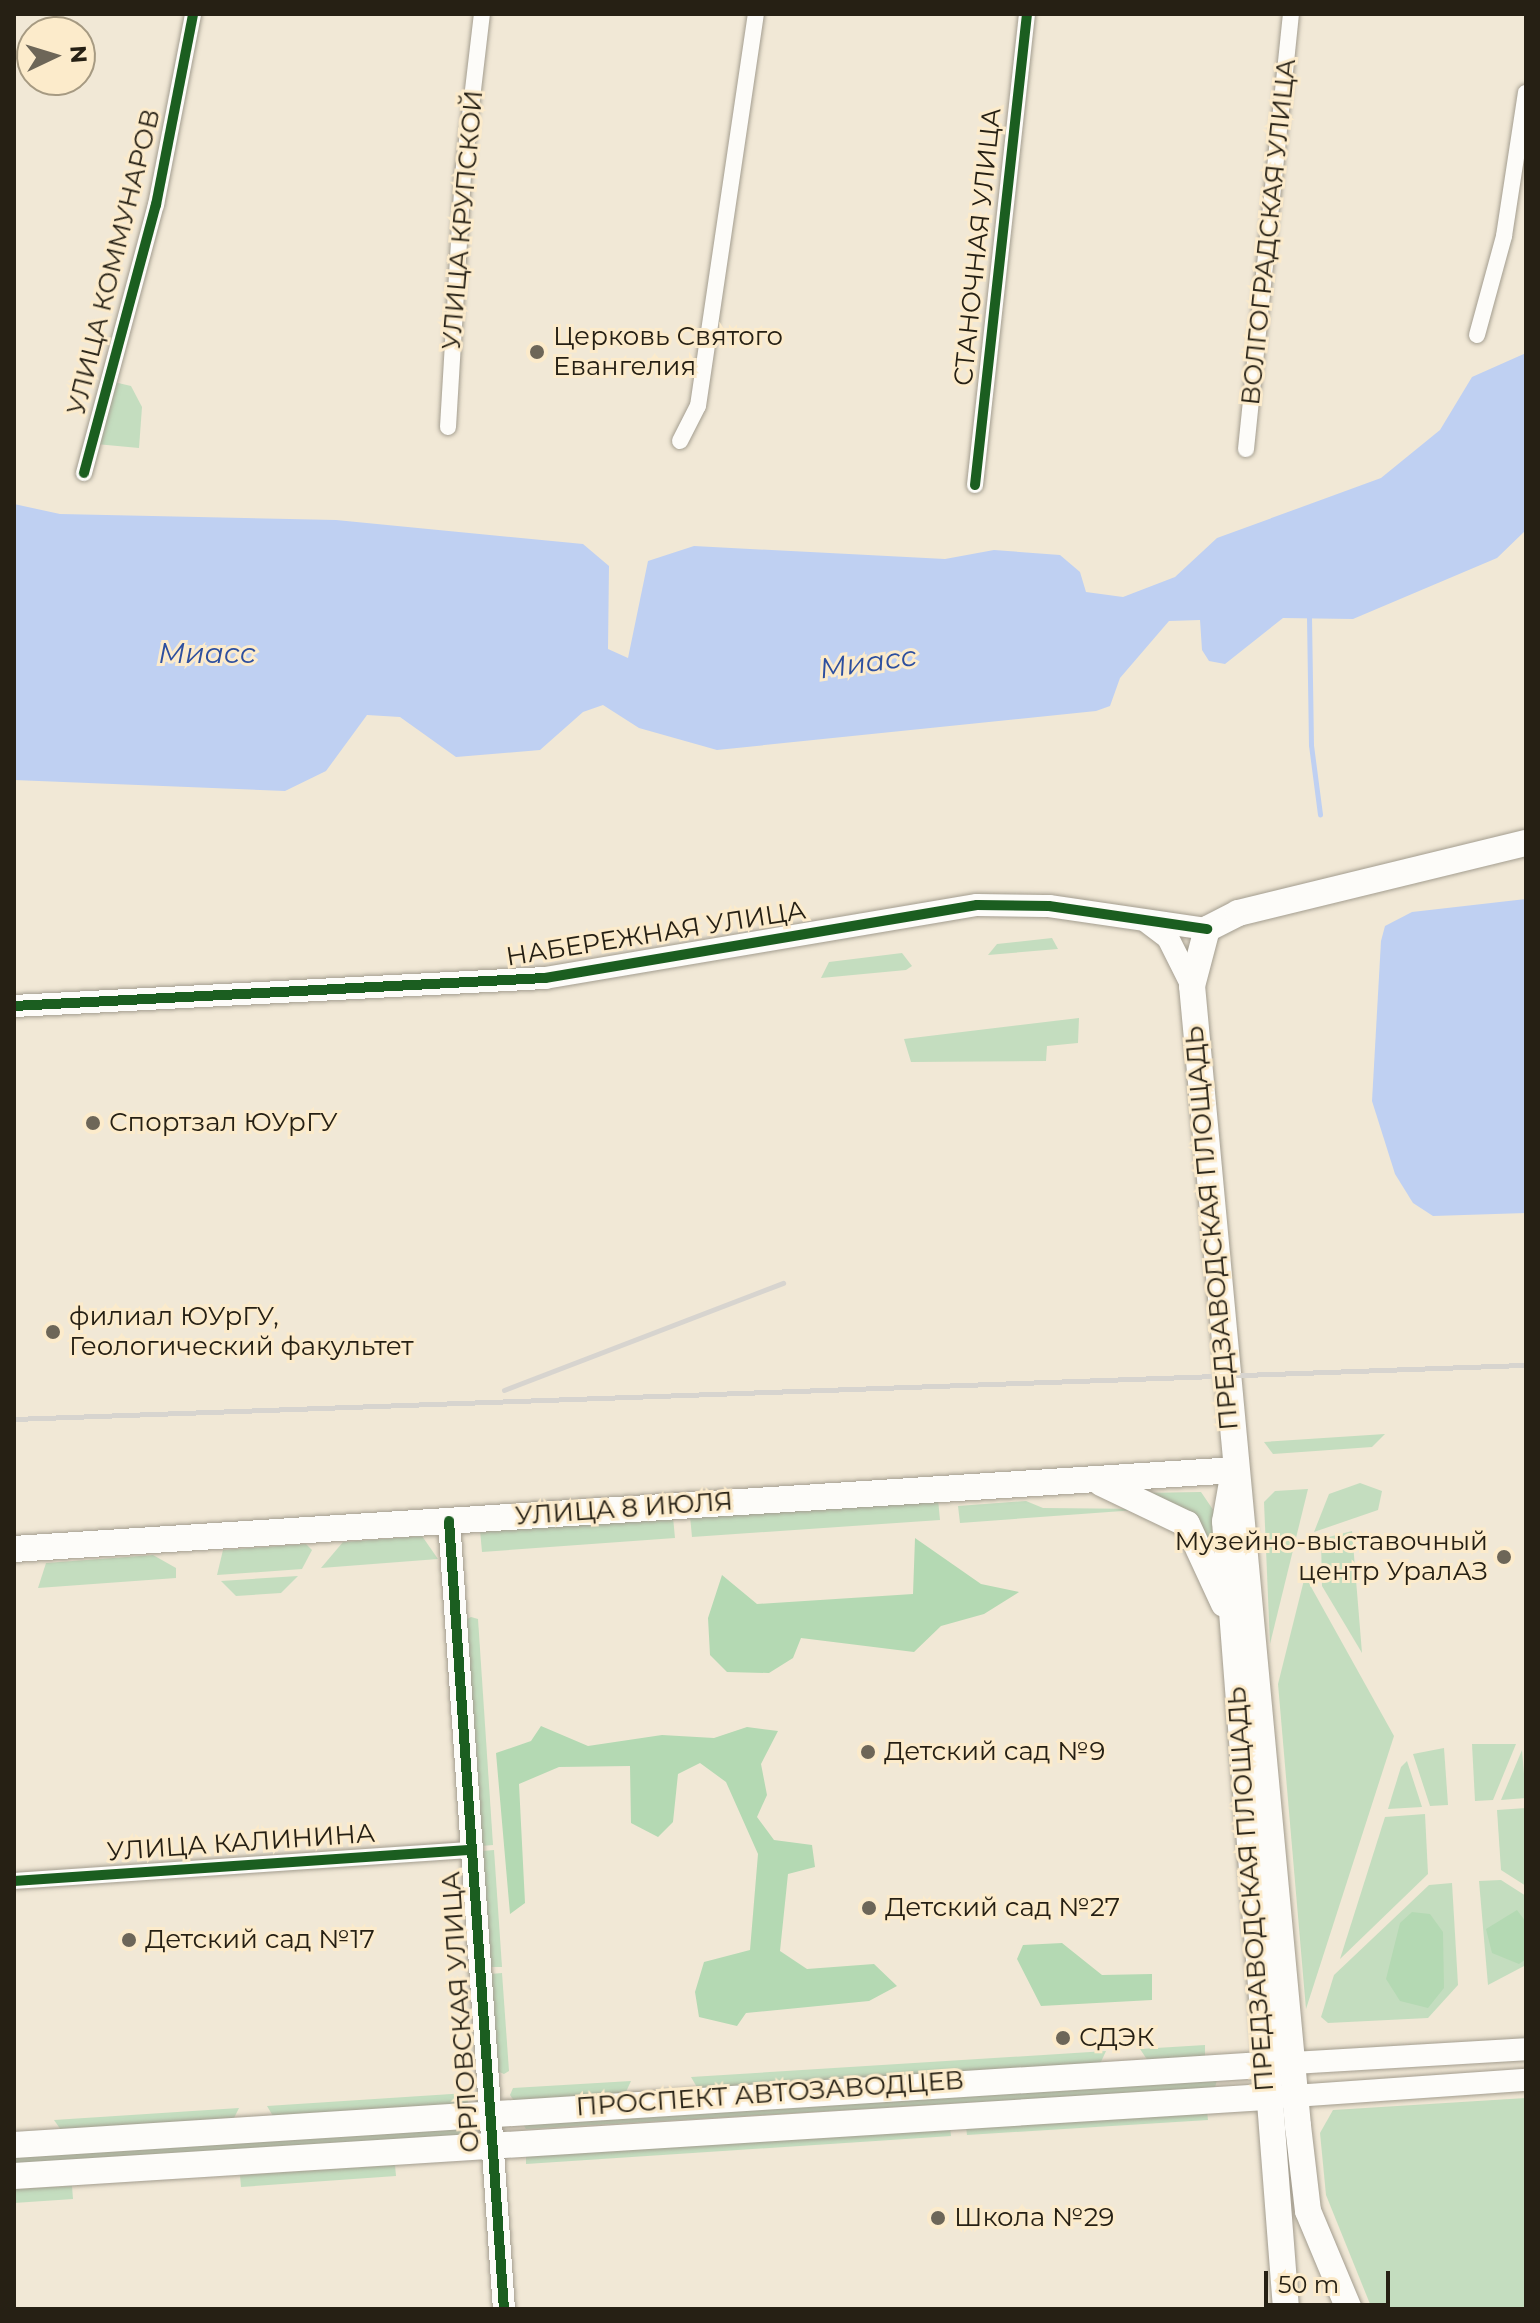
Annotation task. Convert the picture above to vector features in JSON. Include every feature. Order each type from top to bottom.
[{"type":"main road","points":[[1207,929],[1268,901],[1526,843]]},
{"type":"main road","name":"ПРЕДЗАВОДСКАЯ ПЛОЩАДЬ","points":[[1207,929],[1192,986],[1234,1470],[1245,1519],[1286,2021],[1308,2211],[1349,2309]]},
{"type":"main road","name":"ПРЕДЗАВОДСКАЯ ПЛОЩАДЬ","points":[[1234,1470],[1225,1521],[1262,2065],[1286,2309]]},
{"type":"main road","name":"УЛИЦА 8 ИЮЛЯ","points":[[14,1549],[1234,1470]]},
{"type":"main road","points":[[1090,1479],[1187,1524],[1232,1622]]},
{"type":"main road","name":"ПРОСПЕКТ АВТОЗАВОДЦЕВ","points":[[14,2145],[490,2112],[1262,2065]]},
{"type":"main road","name":"ПРОСПЕКТ АВТОЗАВОДЦЕВ","points":[[14,2176],[1266,2097]]},
{"type":"street","name":"УЛИЦА КОММУНАРОВ","points":[[84,473],[156,205],[193,14]]},
{"type":"street","name":"УЛИЦА КРУПСКОЙ","points":[[448,427],[463,175],[482,14]]},
{"type":"street","points":[[680,441],[698,406],[756,14]]},
{"type":"street","name":"СТАНОЧНАЯ УЛИЦА","points":[[975,485],[1027,14]]},
{"type":"street","name":"ВОЛГОГРАДСКАЯ УЛИЦА","points":[[1246,449],[1291,14]]},
{"type":"street","points":[[1477,335],[1504,236],[1526,93]]},
{"type":"street","name":"НАБЕРЕЖНАЯ УЛИЦА","points":[[14,1006],[545,978],[977,905],[1049,906],[1207,929]]},
{"type":"street","points":[[1146,921],[1168,938],[1192,986]]},
{"type":"street","name":"ОРЛОВСКАЯ УЛИЦА","points":[[449,1521],[504,2309]]},
{"type":"street","name":"УЛИЦА КАЛИНИНА","points":[[14,1881],[472,1850]]},
{"type":"street","name":"ПРОСПЕКТ АВТОЗАВОДЦЕВ","points":[[1262,2065],[1526,2049]]},
{"type":"street","name":"ПРОСПЕКТ АВТОЗАВОДЦЕВ","points":[[1266,2097],[1526,2080]]},
{"type":"green space","points":[[114,382],[131,386],[142,407],[139,448],[96,444]]},
{"type":"green space","points":[[1052,938],[1058,949],[988,955],[997,944]]},
{"type":"green space","points":[[902,953],[912,966],[906,970],[821,978],[829,962]]},
{"type":"green space","points":[[1079,1018],[1078,1043],[1047,1046],[1046,1061],[911,1062],[904,1039]]},
{"type":"green space","points":[[1385,1434],[1372,1447],[1273,1454],[1264,1442]]},
{"type":"green space","points":[[1360,1483],[1382,1491],[1378,1510],[1314,1532],[1329,1494]]},
{"type":"green space","points":[[1308,1489],[1270,1644],[1264,1502],[1275,1491]]},
{"type":"green space","points":[[1201,1492],[1218,1517],[1226,1595],[1197,1533],[1139,1493]]},
{"type":"green space","points":[[938,1499],[940,1520],[692,1537],[690,1516]]},
{"type":"green space","points":[[1026,1501],[1043,1508],[1150,1509],[960,1523],[958,1506]]},
{"type":"green space","points":[[673,1517],[675,1538],[482,1552],[480,1530]]},
{"type":"green space","points":[[1352,1531],[1362,1653],[1322,1586],[1321,1539]]},
{"type":"green space","points":[[422,1536],[438,1559],[321,1568],[343,1542]]},
{"type":"green space","points":[[915,1538],[981,1584],[1019,1592],[984,1614],[941,1626],[914,1652],[801,1638],[793,1658],[769,1673],[727,1672],[710,1655],[708,1618],[722,1575],[757,1604],[913,1594]]},
{"type":"green space","points":[[306,1544],[312,1550],[302,1569],[217,1575],[223,1550]]},
{"type":"green space","points":[[153,1555],[176,1568],[176,1578],[38,1588],[46,1563]]},
{"type":"green space","points":[[298,1576],[281,1593],[236,1596],[221,1581]]},
{"type":"green space","points":[[1305,1576],[1394,1736],[1306,2009],[1278,1684]]},
{"type":"green space","points":[[471,1617],[478,1619],[493,1845],[481,1846],[465,1620]]},
{"type":"green space","points":[[541,1726],[588,1746],[662,1735],[714,1738],[747,1727],[778,1731],[761,1764],[767,1795],[757,1817],[774,1840],[812,1845],[815,1867],[788,1874],[780,1951],[807,1969],[874,1964],[897,1986],[869,2001],[746,2013],[737,2026],[699,2017],[695,1992],[704,1962],[750,1950],[758,1854],[726,1782],[700,1763],[678,1774],[673,1822],[658,1837],[631,1823],[630,1766],[559,1767],[519,1784],[525,1903],[510,1914],[496,1753],[531,1741]]},
{"type":"green space","points":[[1472,1744],[1516,1744],[1493,1800],[1475,1801]]},
{"type":"green space","points":[[1444,1748],[1448,1805],[1430,1806],[1413,1754]]},
{"type":"green space","points":[[1522,1750],[1526,1798],[1501,1800]]},
{"type":"green space","points":[[1407,1761],[1422,1807],[1388,1809],[1401,1767]]},
{"type":"green space","points":[[1526,1808],[1526,1886],[1501,1870],[1497,1810]]},
{"type":"green space","points":[[1425,1814],[1428,1874],[1340,1959],[1385,1817]]},
{"type":"green space","points":[[494,1850],[502,1967],[490,1967],[482,1851]]},
{"type":"green space","points":[[1501,1880],[1526,1896],[1526,1965],[1488,1985],[1479,1881]]},
{"type":"green space","points":[[1452,1883],[1458,1985],[1428,2018],[1328,2023],[1321,2017],[1334,1975],[1429,1885]]},
{"type":"green space","points":[[1517,1910],[1526,1922],[1526,1959],[1519,1964],[1492,1953],[1486,1929]]},
{"type":"green space","points":[[1412,1912],[1430,1914],[1443,1932],[1444,1988],[1428,2008],[1400,2001],[1386,1979],[1400,1923]]},
{"type":"green space","points":[[1062,1943],[1102,1975],[1152,1974],[1152,2000],[1041,2006],[1017,1959],[1023,1945]]},
{"type":"green space","points":[[502,1973],[509,2071],[504,2074],[497,2071],[490,1974]]},
{"type":"green space","points":[[1205,2045],[1205,2057],[1148,2061],[1140,2049]]},
{"type":"green space","points":[[1106,2051],[1100,2064],[698,2089],[691,2077]]},
{"type":"green space","points":[[1218,2075],[1215,2088],[526,2129],[523,2124]]},
{"type":"green space","points":[[631,2081],[625,2094],[514,2101],[510,2095],[513,2088]]},
{"type":"green space","points":[[467,2093],[468,2103],[273,2116],[267,2106]]},
{"type":"green space","points":[[1526,2098],[1526,2309],[1372,2309],[1326,2195],[1320,2133],[1333,2110]]},
{"type":"green space","points":[[239,2108],[234,2118],[61,2130],[54,2120]]},
{"type":"green space","points":[[1207,2111],[1208,2120],[967,2135],[966,2126]]},
{"type":"green space","points":[[468,2123],[469,2135],[14,2167],[14,2153]]},
{"type":"green space","points":[[950,2127],[951,2136],[526,2164],[526,2154]]},
{"type":"green space","points":[[395,2165],[396,2176],[241,2187],[240,2175]]},
{"type":"green space","points":[[72,2186],[73,2199],[14,2203],[14,2189]]},
{"type":"water","name":"Миасс","points":[[1526,353],[1526,530],[1497,558],[1353,619],[1283,618],[1225,664],[1209,661],[1202,650],[1200,620],[1169,621],[1120,678],[1110,706],[1096,711],[717,750],[639,728],[603,705],[583,712],[540,750],[456,757],[400,717],[367,715],[326,771],[285,791],[14,780],[14,504],[60,514],[336,520],[583,544],[609,566],[608,649],[628,658],[648,561],[694,546],[945,559],[994,550],[1060,555],[1080,572],[1086,592],[1123,597],[1175,577],[1217,538],[1381,478],[1440,430],[1472,377]]},
{"type":"water","points":[[1526,899],[1526,1213],[1433,1216],[1413,1203],[1395,1174],[1372,1101],[1381,941],[1385,926],[1412,912]]},
{"type":"waterway","points":[[1309,617],[1311,745],[1320,814]]},
{"type":"railway","points":[[504,1390],[783,1283]]},
{"type":"railway","points":[[14,1419],[1526,1365]]},
{"type":"cycle path","points":[[84,473],[156,205],[193,14]]},
{"type":"cycle path","points":[[975,485],[1027,14]]},
{"type":"cycle path","points":[[14,1006],[545,978],[977,905],[1049,906],[1207,929]]},
{"type":"cycle path","points":[[449,1521],[504,2309]]},
{"type":"cycle path","points":[[14,1881],[472,1850]]},
{"type":"place","name":"Церковь Святого Евангелия","points":[[537,352]]},
{"type":"place","name":"Спортзал ЮУрГУ","points":[[93,1123]]},
{"type":"place","name":"филиал ЮУрГУ, Геологический факультет","points":[[53,1332]]},
{"type":"place","name":"Музейно-выставочный центр УралАЗ","points":[[1504,1557]]},
{"type":"place","name":"Детский сад №9","points":[[868,1752]]},
{"type":"place","name":"Детский сад №27","points":[[869,1908]]},
{"type":"place","name":"Детский сад №17","points":[[129,1940]]},
{"type":"place","name":"СДЭК","points":[[1063,2038]]},
{"type":"place","name":"Школа №29","points":[[938,2218]]}]
